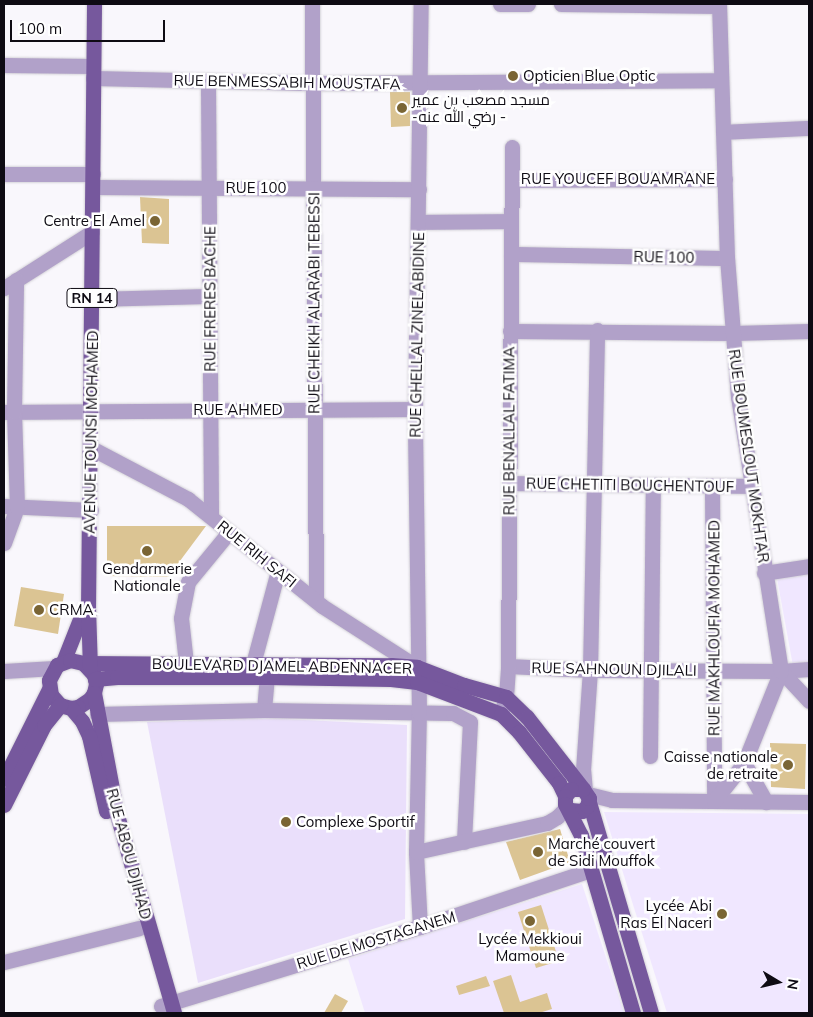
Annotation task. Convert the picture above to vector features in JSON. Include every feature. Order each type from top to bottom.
[{"type":"main road","name":"AVENUE TOUNSI MOHAMED","points":[[90,673],[88,591],[92,411],[93,72],[97,4]]},
{"type":"main road","name":"AVENUE TOUNSI MOHAMED","points":[[58,665],[78,627],[88,591]]},
{"type":"main road","points":[[4,779],[58,665],[77,661],[90,673],[85,704],[66,706],[44,725],[4,805]]},
{"type":"main road","name":"BOULEVARD DJAMEL ABDENNACER","points":[[90,673],[186,663],[391,664],[501,714],[580,801],[579,828],[608,935],[633,1013]]},
{"type":"main road","name":"BOULEVARD DJAMEL ABDENNACER","points":[[90,673],[117,677],[391,679],[417,675],[464,685],[506,698],[527,717],[580,801],[651,1013]]},
{"type":"main road","name":"RUE ABOU DJIHAD","points":[[90,673],[115,808],[167,1009]]},
{"type":"main road","points":[[48,687],[51,696],[66,706]]},
{"type":"main road","name":"RUE ABOU DJIHAD","points":[[66,706],[82,721],[89,736],[98,783],[139,928],[167,1009]]},
{"type":"main road","points":[[608,935],[616,937],[624,929]]},
{"type":"main road","points":[[618,965],[625,966],[634,960]]},
{"type":"main road","points":[[628,996],[634,990],[643,989]]},
{"type":"street","name":"RUE CHEIKH ALARABI TEBESSI","points":[[312,4],[316,601]]},
{"type":"street","name":"RUE GHELLAL ZINELABIDINE","points":[[420,927],[416,852],[419,713],[415,409],[421,4]]},
{"type":"street","points":[[500,4],[528,4]]},
{"type":"street","points":[[561,4],[719,5]]},
{"type":"street","name":"RUE BOUMESLOUT MOKHTAR","points":[[719,5],[727,258],[738,397],[764,573],[781,671]]},
{"type":"street","name":"RUE BENMESSABIH MOUSTAFA","points":[[4,65],[208,82],[420,83],[720,80]]},
{"type":"street","name":"RUE FRERES BACHE","points":[[208,82],[210,516]]},
{"type":"street","points":[[723,132],[809,128]]},
{"type":"street","name":"RUE BENALLAL FATIMA","points":[[501,714],[506,698],[508,666],[512,147]]},
{"type":"street","name":"RUE 100","points":[[4,174],[209,188],[419,189]]},
{"type":"street","name":"RUE YOUCEF BOUAMRANE","points":[[512,180],[725,178]]},
{"type":"street","points":[[418,222],[511,221]]},
{"type":"street","points":[[4,543],[10,506],[10,284],[92,232]]},
{"type":"street","name":"RUE 100","points":[[511,254],[727,258]]},
{"type":"street","points":[[92,299],[210,296]]},
{"type":"street","points":[[510,331],[597,330],[733,333],[809,330]]},
{"type":"street","points":[[580,801],[590,670],[597,330]]},
{"type":"street","name":"RUE AHMED","points":[[9,412],[415,409]]},
{"type":"street","name":"RUE RIH SAFI","points":[[91,448],[188,500],[316,601],[417,675]]},
{"type":"street","name":"RUE CHETITI BOUCHENTOUF","points":[[509,484],[752,486]]},
{"type":"street","points":[[650,756],[653,485]]},
{"type":"street","name":"RUE MAKHLOUFIA MOHAMED","points":[[712,486],[715,671],[714,801]]},
{"type":"street","points":[[10,506],[91,510]]},
{"type":"street","points":[[186,663],[181,618],[188,582],[229,532]]},
{"type":"street","points":[[764,573],[809,566]]},
{"type":"street","points":[[253,664],[278,571]]},
{"type":"street","points":[[9,670],[58,665]]},
{"type":"street","name":"RUE SAHNOUN DJILALI","points":[[508,666],[651,671],[781,671],[809,669]]},
{"type":"street","points":[[9,670],[35,676],[48,687]]},
{"type":"street","points":[[714,801],[744,763],[781,671],[809,701]]},
{"type":"street","points":[[264,710],[267,677]]},
{"type":"street","points":[[97,714],[264,710],[453,713],[470,722],[464,842]]},
{"type":"street","points":[[744,763],[766,802]]},
{"type":"street","points":[[416,852],[547,823],[580,801],[809,802]]},
{"type":"street","name":"RUE DE MOSTAGANEM","points":[[167,1009],[590,870]]},
{"type":"street","points":[[4,962],[139,928]]},
{"type":"shaded area","points":[[809,573],[809,663],[793,666],[777,578]]},
{"type":"shaded area","name":"Complexe Sportif","points":[[264,718],[407,725],[405,919],[198,983],[147,722]]},
{"type":"shaded area","name":"Lycée Abi Ras El Naceri","points":[[604,812],[809,814],[809,1013],[667,1013]]},
{"type":"shaded area","name":"Lycée Mekkioui Mamoune","points":[[582,884],[624,1013],[365,1013],[348,959]]},
{"type":"building","name":"مسجد مصعب بن عمير -رضي الله عنه -","points":[[390,92],[410,92],[410,126],[391,127]]},
{"type":"building","name":"Centre El Amel","points":[[140,197],[169,199],[169,244],[142,243]]},
{"type":"building","name":"Gendarmerie Nationale","points":[[107,526],[206,526],[168,577],[107,576]]},
{"type":"building","name":"CRMA","points":[[21,587],[64,594],[58,634],[14,626]]},
{"type":"building","name":"Caisse nationale de retraite","points":[[770,743],[806,744],[805,789],[771,787]]},
{"type":"building","name":"Marché couvert de Sidi Mouffok","points":[[560,829],[570,862],[520,880],[506,842]]},
{"type":"building","points":[[541,905],[559,961],[536,968],[518,912]]},
{"type":"building","points":[[511,975],[520,1002],[547,993],[552,1009],[539,1013],[504,1013],[493,981]]},
{"type":"building","points":[[486,976],[490,986],[459,995],[456,986]]},
{"type":"building","points":[[335,994],[348,1001],[341,1013],[324,1013]]},
{"type":"place","name":"Opticien Blue Optic","points":[[513,76]]},
{"type":"place","name":"مسجد مصعب بن عمير -رضي الله عنه -","points":[[402,108]]},
{"type":"place","name":"Centre El Amel","points":[[155,221]]},
{"type":"place","name":"Gendarmerie Nationale","points":[[147,551]]},
{"type":"place","name":"CRMA","points":[[39,610]]},
{"type":"place","name":"Caisse nationale de retraite","points":[[788,765]]},
{"type":"place","name":"Complexe Sportif","points":[[286,822]]},
{"type":"place","name":"Marché couvert de Sidi Mouffok","points":[[538,852]]},
{"type":"place","name":"Lycée Abi Ras El Naceri","points":[[722,914]]},
{"type":"place","name":"Lycée Mekkioui Mamoune","points":[[530,921]]}]
